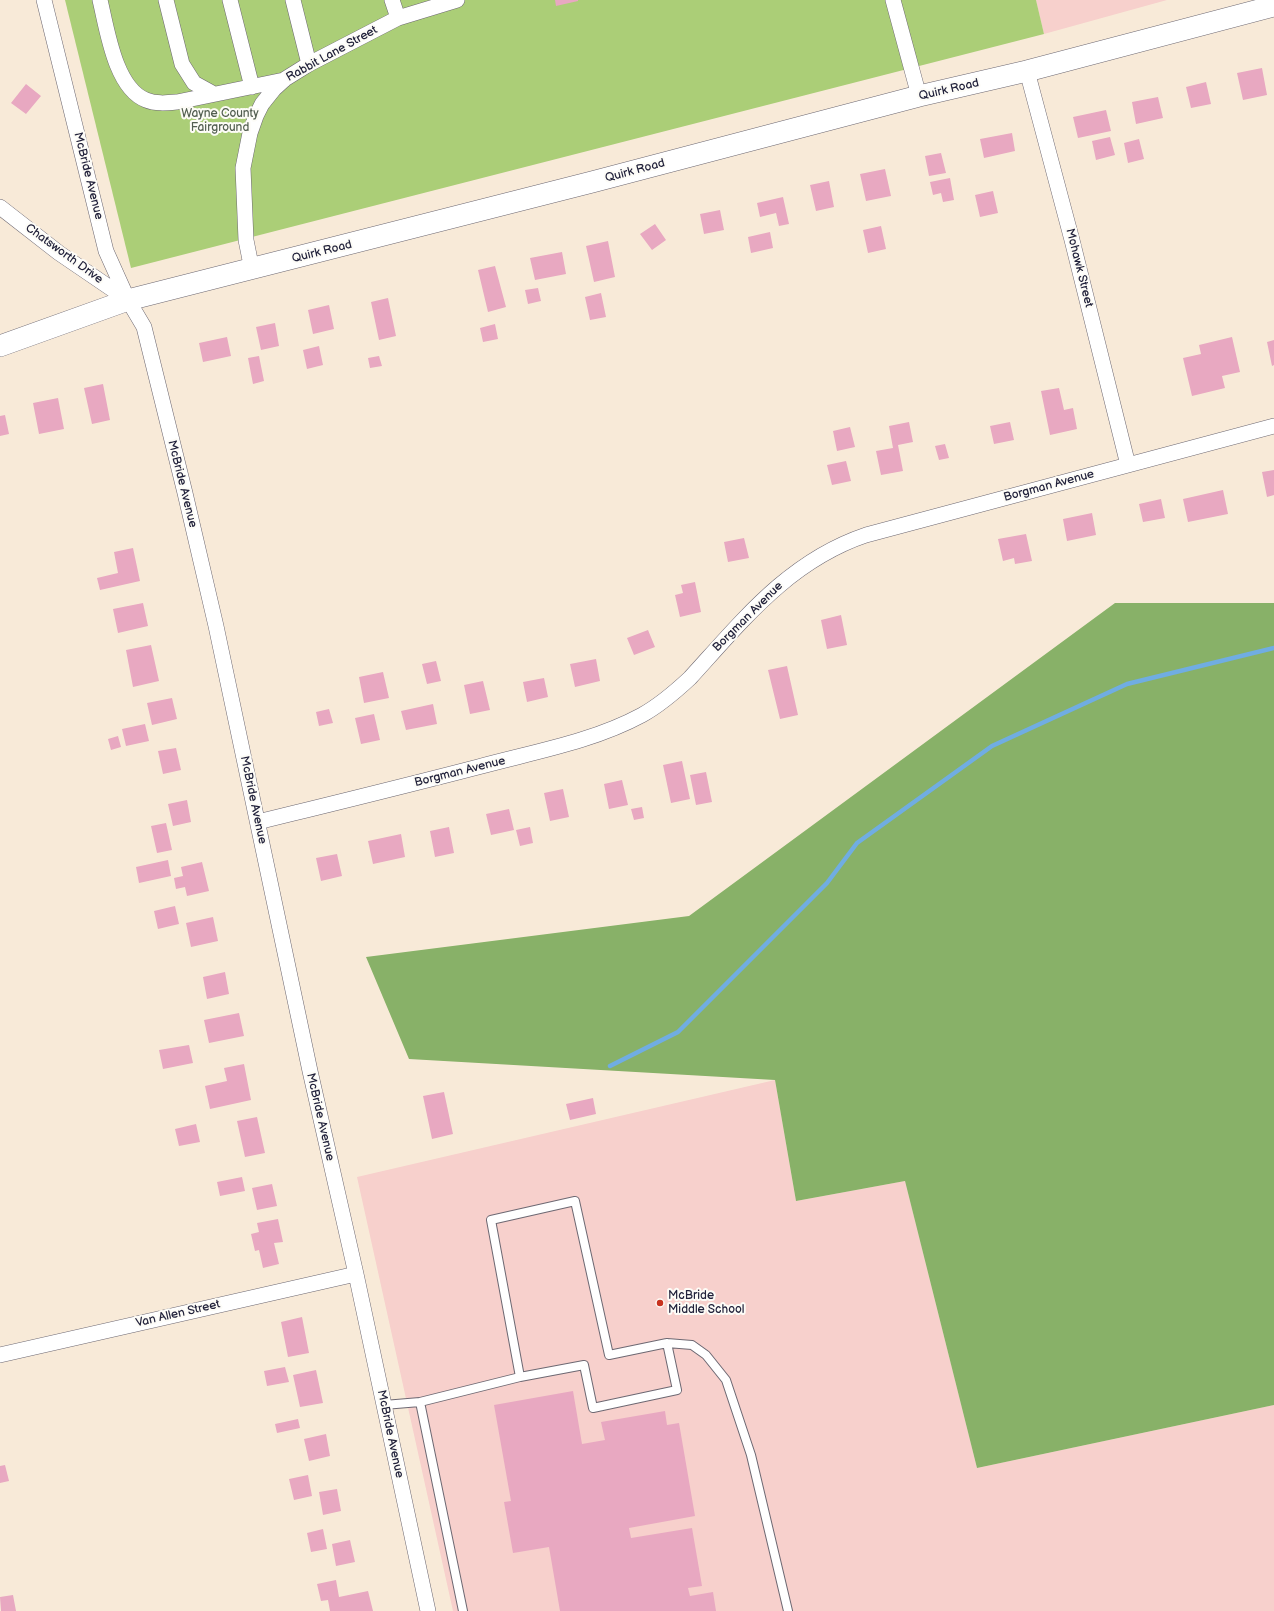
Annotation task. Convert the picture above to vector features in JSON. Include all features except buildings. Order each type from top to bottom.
[{"type":"street","name":"McBride Avenue","points":[[44,0],[106,251],[128,300],[144,327],[181,478],[216,626],[310,1070],[356,1274],[428,1611]]},
{"type":"street","points":[[100,0],[112,49],[120,74],[130,88],[145,100],[161,104],[177,102],[285,80]]},
{"type":"street","points":[[166,0],[182,64],[194,83],[214,94]]},
{"type":"street","points":[[230,0],[252,87]]},
{"type":"street","points":[[293,0],[310,64]]},
{"type":"street","points":[[392,0],[398,18]]},
{"type":"street","name":"Rabbit Lane Street","points":[[252,270],[246,240],[243,168],[245,152],[256,116],[262,104],[274,89],[310,64],[398,18],[458,0]]},
{"type":"street","points":[[893,0],[919,96]]},
{"type":"street","name":"Quirk Road","points":[[0,346],[128,300],[252,270],[919,96],[1027,71],[1274,6]]},
{"type":"street","name":"Mohawk Street","points":[[1027,71],[1072,240],[1128,465]]},
{"type":"street","name":"Chatsworth Drive","points":[[0,207],[59,253],[128,300]]},
{"type":"street","name":"Borgman Avenue","points":[[258,822],[454,774],[589,738],[614,729],[643,714],[676,691],[771,591],[800,568],[832,548],[866,535],[1274,426]]},
{"type":"street","name":"Van Allen Street","points":[[0,1355],[356,1274]]},
{"type":"lane","points":[[520,1377],[491,1220],[575,1201],[609,1355],[667,1343],[692,1345],[706,1354],[726,1380],[751,1455],[788,1611]]},
{"type":"lane","points":[[384,1405],[420,1402],[520,1377],[584,1365],[593,1408],[677,1390],[667,1343]]},
{"type":"lane","points":[[420,1402],[463,1611]]},
{"type":"shaded area","points":[[1036,0],[1167,0],[1044,34]]},
{"type":"shaded area","name":"McBride Middle School","points":[[775,1080],[796,1201],[905,1181],[977,1468],[1274,1405],[1274,1611],[453,1611],[357,1177]]},
{"type":"green space","name":"Wayne County Fairground","points":[[65,0],[1036,0],[1044,34],[131,268]]},
{"type":"green space","points":[[1115,603],[1274,603],[1274,1405],[977,1468],[905,1181],[796,1201],[775,1080],[409,1059],[366,957],[689,916]]},
{"type":"waterway","points":[[610,1066],[678,1032],[827,883],[857,843],[992,746],[1127,684],[1274,648]]},
{"type":"place","name":"McBride Middle School","points":[[660,1303]]}]
